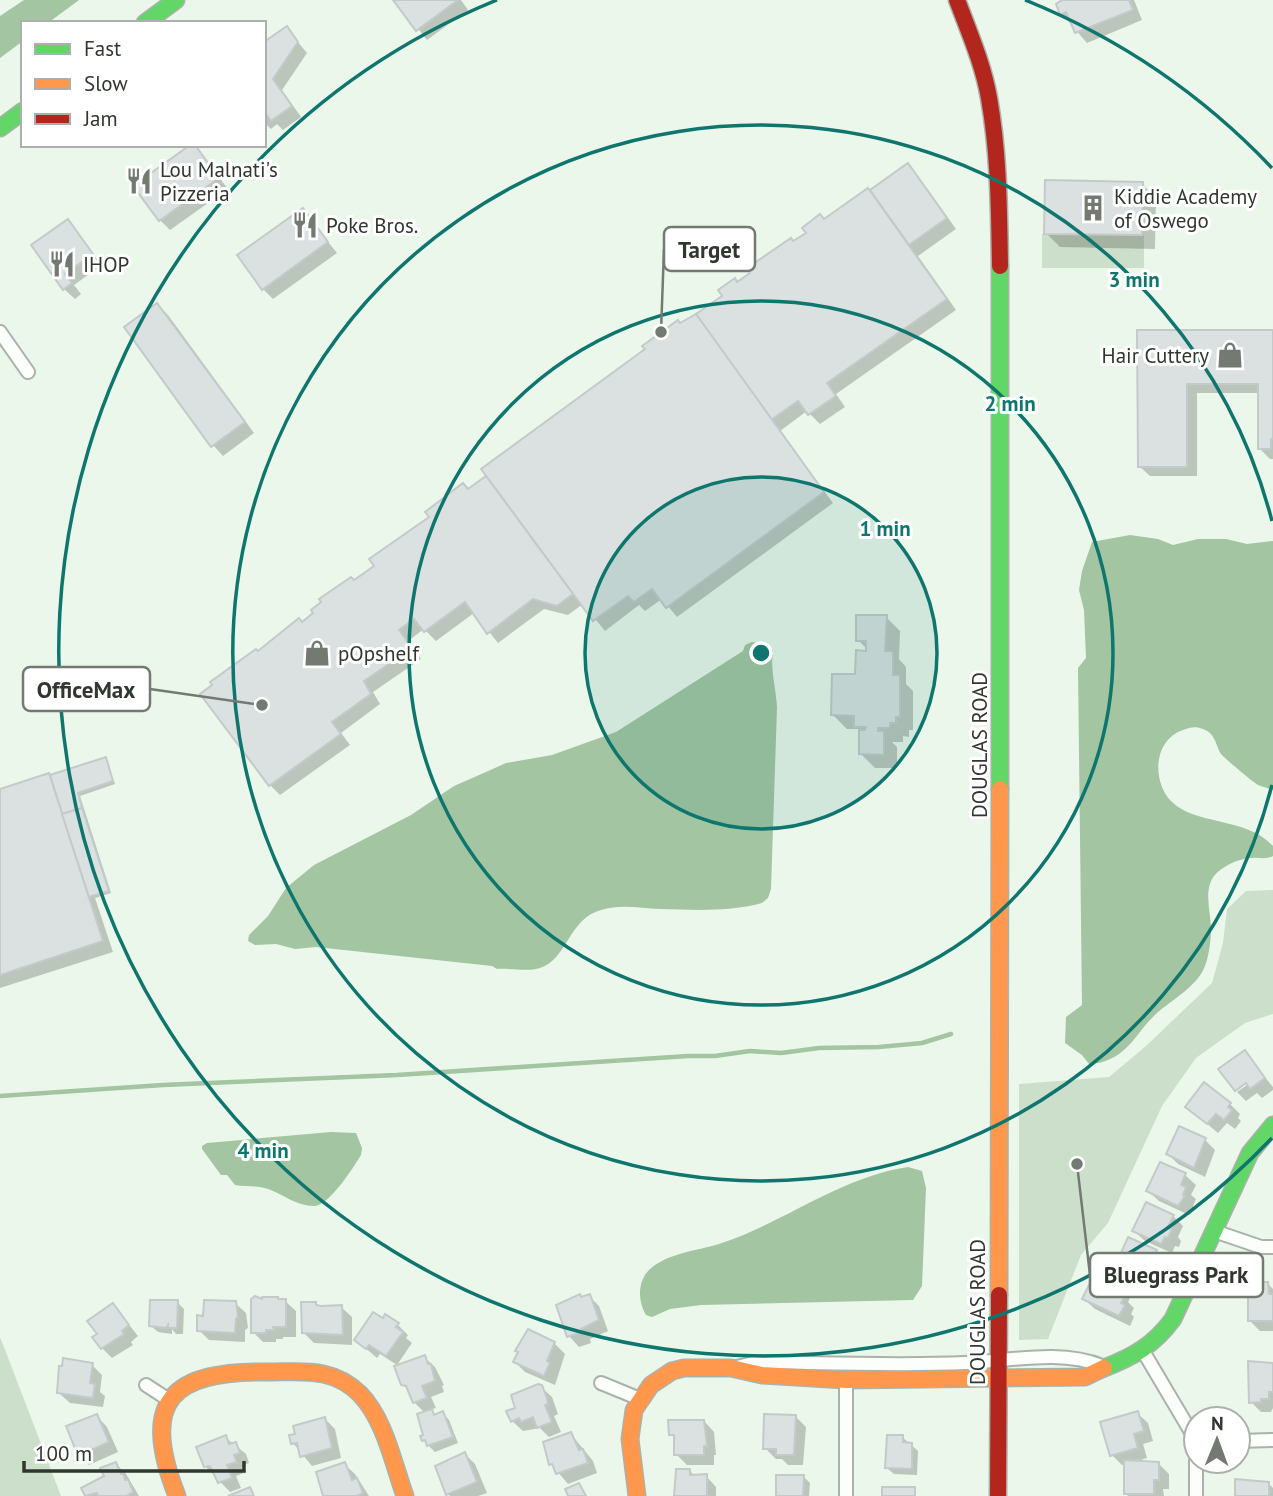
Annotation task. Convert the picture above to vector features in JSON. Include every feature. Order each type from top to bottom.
[{"type":"street","points":[[148,21],[176,0]]},
{"type":"street","name":"DOUGLAS ROAD","points":[[956,0],[975,47],[989,96],[999,173],[1001,493],[998,1496]]},
{"type":"street","points":[[0,128],[21,112]]},
{"type":"street","points":[[0,332],[28,372]]},
{"type":"street","points":[[637,1496],[631,1431],[634,1410],[651,1384],[671,1371],[697,1367],[731,1368],[762,1376],[846,1380],[1086,1377],[1102,1367],[1131,1358],[1143,1351],[1160,1337],[1173,1319],[1250,1153],[1273,1125]]},
{"type":"street","points":[[1214,1231],[1261,1247],[1273,1247]]},
{"type":"street","points":[[1143,1351],[1182,1417]]},
{"type":"street","points":[[731,1368],[757,1362],[964,1363],[1084,1359],[1102,1367]]},
{"type":"street","points":[[177,1496],[162,1454],[160,1427],[169,1400],[190,1382],[218,1373],[315,1371],[345,1383],[363,1397],[375,1417],[405,1496]]},
{"type":"street","points":[[846,1380],[846,1496]]},
{"type":"street","points":[[601,1383],[640,1399]]},
{"type":"street","points":[[146,1385],[169,1400]]},
{"type":"street","points":[[1252,1441],[1273,1440]]},
{"type":"street","points":[[1196,1475],[1196,1496]]},
{"type":"shaded area","points":[[24,0],[79,0],[51,21],[21,21],[21,42],[0,58],[0,16]]},
{"type":"shaded area","points":[[1042,234],[1144,235],[1144,268],[1042,268]]},
{"type":"shaded area","points":[[1130,535],[1158,539],[1173,545],[1198,539],[1226,539],[1247,544],[1273,541],[1273,790],[1258,785],[1239,770],[1221,754],[1210,734],[1198,727],[1183,730],[1166,742],[1161,752],[1159,772],[1165,793],[1181,809],[1262,836],[1273,846],[1273,856],[1237,861],[1214,876],[1208,895],[1210,943],[1201,974],[1152,1018],[1124,1050],[1108,1060],[1089,1064],[1082,1055],[1065,1043],[1066,1017],[1082,1005],[1078,668],[1086,658],[1084,610],[1079,590],[1092,542]]},
{"type":"shaded area","points":[[752,642],[766,644],[773,650],[777,707],[771,889],[768,898],[762,903],[711,910],[623,907],[601,910],[582,921],[549,964],[530,970],[497,969],[492,966],[316,947],[295,949],[276,944],[255,945],[248,941],[249,935],[268,916],[286,888],[314,865],[411,815],[454,786],[506,763],[552,755],[616,732],[743,651],[745,645]]},
{"type":"shaded area","points":[[1273,890],[1273,1014],[1245,1023],[1196,1058],[1162,1106],[1108,1223],[1081,1255],[1048,1339],[1019,1340],[1019,1084],[1109,1077],[1212,983],[1223,943],[1227,909],[1246,891]]},
{"type":"shaded area","points":[[331,1132],[356,1133],[362,1148],[361,1155],[333,1193],[320,1205],[314,1206],[295,1202],[264,1188],[235,1185],[227,1175],[221,1175],[202,1149],[207,1143]]},
{"type":"shaded area","points":[[908,1167],[922,1171],[926,1188],[922,1286],[913,1300],[701,1305],[670,1309],[652,1317],[646,1315],[640,1298],[642,1280],[656,1264],[673,1256],[743,1235],[859,1180]]},
{"type":"shaded area","points":[[0,1337],[4,1347],[61,1496],[0,1496]]},
{"type":"building","points":[[393,0],[458,0],[416,31]]},
{"type":"building","points":[[1062,0],[1129,0],[1133,10],[1075,33],[1066,12],[1060,15],[1056,4]]},
{"type":"building","points":[[287,26],[298,42],[273,79],[292,106],[271,121],[266,114],[266,41]]},
{"type":"building","points":[[187,147],[196,147],[219,178],[159,221],[133,186]]},
{"type":"building","points":[[908,163],[947,218],[909,245],[870,190]]},
{"type":"building","name":"Kiddie Academy of Oswego","points":[[1045,180],[1143,182],[1142,235],[1044,234]]},
{"type":"building","points":[[868,188],[947,299],[827,383],[836,396],[808,415],[798,401],[771,420],[696,314],[722,296],[718,290],[735,278],[737,282],[750,273],[747,268],[791,238],[793,241],[806,233],[802,228],[820,214],[824,219]]},
{"type":"building","points":[[303,208],[328,242],[262,290],[237,255]]},
{"type":"building","name":"IHOP","points":[[68,219],[93,254],[65,274],[72,283],[63,290],[31,245]]},
{"type":"building","points":[[157,303],[245,422],[211,447],[124,327]]},
{"type":"building","points":[[696,314],[824,492],[666,608],[652,589],[634,602],[628,596],[593,621],[481,469],[645,349],[642,346],[678,320],[680,323]]},
{"type":"building","points":[[1137,330],[1273,330],[1271,449],[1258,449],[1258,384],[1187,384],[1187,467],[1138,467]]},
{"type":"building","points":[[486,476],[573,594],[557,606],[533,599],[487,634],[465,602],[424,632],[414,619],[399,630],[412,648],[364,681],[371,694],[332,722],[341,734],[269,786],[200,694],[212,685],[210,682],[256,649],[258,651],[299,618],[302,622],[313,613],[311,610],[321,602],[319,599],[351,577],[354,580],[374,566],[369,559],[429,517],[425,512],[463,483],[468,489]]},
{"type":"building","points":[[856,615],[887,615],[885,651],[893,651],[893,675],[900,675],[900,717],[896,717],[896,723],[890,723],[890,728],[878,728],[878,731],[884,731],[884,755],[859,754],[859,730],[865,730],[866,727],[854,727],[854,716],[831,715],[832,674],[855,674],[856,650],[866,651],[866,641],[856,641]]},
{"type":"building","points":[[106,757],[113,781],[78,793],[82,808],[62,814],[50,775]]},
{"type":"building","points":[[49,773],[103,941],[0,975],[0,789]]},
{"type":"building","points":[[82,808],[109,891],[89,897],[62,814]]},
{"type":"building","points":[[1245,1050],[1265,1078],[1250,1089],[1246,1083],[1235,1091],[1218,1069]]},
{"type":"building","points":[[1204,1082],[1231,1103],[1228,1107],[1232,1110],[1224,1120],[1216,1114],[1207,1124],[1185,1107]]},
{"type":"building","points":[[1179,1126],[1206,1138],[1194,1168],[1166,1154]]},
{"type":"building","points":[[1160,1162],[1186,1173],[1181,1185],[1186,1187],[1185,1196],[1178,1206],[1146,1191]]},
{"type":"building","points":[[1146,1202],[1174,1215],[1168,1227],[1172,1229],[1168,1238],[1165,1237],[1161,1244],[1132,1231]]},
{"type":"building","points":[[1128,1237],[1157,1250],[1152,1261],[1155,1263],[1153,1268],[1148,1268],[1142,1282],[1114,1269]]},
{"type":"building","points":[[1097,1269],[1123,1282],[1118,1293],[1125,1296],[1121,1303],[1125,1305],[1119,1316],[1082,1299]]},
{"type":"building","points":[[1248,1282],[1268,1282],[1269,1294],[1273,1294],[1273,1321],[1248,1321]]},
{"type":"building","points":[[580,1294],[581,1297],[590,1294],[599,1320],[581,1329],[582,1332],[567,1337],[556,1305]]},
{"type":"building","points":[[255,1296],[262,1299],[286,1299],[286,1327],[273,1327],[274,1330],[266,1330],[266,1333],[251,1333],[251,1299]]},
{"type":"building","points":[[150,1300],[178,1300],[177,1328],[168,1328],[168,1325],[166,1328],[149,1326]]},
{"type":"building","points":[[204,1300],[236,1301],[238,1317],[235,1333],[197,1331],[197,1315],[203,1316]]},
{"type":"building","points":[[301,1302],[316,1302],[316,1305],[321,1306],[342,1305],[343,1335],[302,1333]]},
{"type":"building","points":[[113,1303],[129,1325],[122,1331],[124,1334],[101,1349],[92,1337],[97,1334],[87,1321]]},
{"type":"building","points":[[373,1312],[383,1318],[385,1314],[399,1323],[396,1327],[403,1332],[386,1356],[369,1345],[366,1349],[354,1340]]},
{"type":"building","points":[[528,1329],[555,1342],[544,1376],[513,1362],[518,1352],[515,1351]]},
{"type":"building","points":[[425,1355],[428,1364],[431,1364],[435,1381],[422,1386],[427,1398],[413,1403],[406,1386],[401,1385],[394,1366]]},
{"type":"building","points":[[63,1358],[93,1363],[90,1383],[95,1384],[93,1398],[57,1393],[59,1366],[62,1366]]},
{"type":"building","points":[[1248,1361],[1273,1363],[1273,1392],[1269,1392],[1269,1399],[1249,1403]]},
{"type":"building","points":[[538,1384],[542,1385],[547,1398],[548,1404],[545,1405],[552,1422],[537,1428],[533,1417],[521,1422],[519,1418],[511,1422],[506,1411],[515,1408],[511,1395]]},
{"type":"building","points":[[432,1409],[434,1415],[443,1411],[453,1437],[427,1446],[420,1436],[423,1435],[417,1414]]},
{"type":"building","points":[[1138,1411],[1144,1431],[1134,1434],[1138,1448],[1110,1456],[1100,1422]]},
{"type":"building","points":[[97,1414],[109,1442],[78,1456],[66,1426]]},
{"type":"building","points":[[764,1414],[796,1415],[794,1455],[776,1455],[776,1449],[763,1449]]},
{"type":"building","points":[[325,1417],[332,1448],[300,1457],[297,1443],[291,1444],[289,1435],[295,1434],[293,1426]]},
{"type":"building","points":[[668,1420],[704,1420],[707,1446],[704,1446],[704,1455],[674,1455],[674,1435],[669,1435]]},
{"type":"building","points":[[571,1432],[579,1450],[583,1449],[588,1463],[556,1474],[552,1464],[549,1465],[543,1442]]},
{"type":"building","points":[[226,1435],[229,1444],[236,1442],[240,1453],[234,1455],[237,1462],[227,1465],[232,1478],[218,1483],[210,1466],[204,1467],[196,1447]]},
{"type":"building","points":[[887,1435],[903,1435],[903,1442],[912,1443],[912,1469],[885,1468]]},
{"type":"building","points":[[465,1452],[477,1482],[446,1495],[435,1466]]},
{"type":"building","points":[[1124,1460],[1159,1462],[1159,1480],[1154,1480],[1154,1494],[1124,1494]]},
{"type":"building","points":[[116,1462],[133,1492],[126,1496],[98,1496],[97,1493],[85,1496],[81,1488],[104,1476],[100,1468]]},
{"type":"building","points":[[345,1462],[352,1480],[357,1478],[363,1493],[357,1496],[323,1496],[316,1472]]},
{"type":"building","points":[[676,1469],[690,1469],[690,1475],[707,1474],[707,1496],[674,1496]]},
{"type":"building","points":[[776,1475],[804,1475],[803,1496],[776,1496]]},
{"type":"building","points":[[1235,1479],[1269,1482],[1269,1496],[1235,1496]]},
{"type":"building","points":[[579,1483],[586,1496],[568,1496],[565,1489]]},
{"type":"building","points":[[250,1487],[254,1496],[228,1496]]},
{"type":"building","points":[[882,1487],[915,1487],[915,1496],[882,1496]]},
{"type":"waterway","points":[[0,1096],[715,1056],[750,1051],[781,1053],[819,1048],[879,1047],[922,1043],[951,1034]]},
{"type":"traffic: fast","points":[[148,21],[176,0]]},
{"type":"traffic: fast","points":[[0,128],[21,112]]},
{"type":"traffic: fast","points":[[1000,266],[1000,789]]},
{"type":"traffic: fast","points":[[1104,1368],[1142,1349],[1173,1319],[1250,1153],[1273,1125]]},
{"type":"traffic: slow","points":[[999,1295],[1000,789]]},
{"type":"traffic: slow","points":[[637,1496],[630,1439],[634,1410],[651,1385],[672,1371],[684,1368],[731,1368],[762,1375],[846,1380],[1085,1377],[1104,1368]]},
{"type":"traffic: slow","points":[[177,1496],[166,1463],[162,1436],[164,1414],[172,1397],[187,1385],[208,1377],[236,1373],[294,1372],[317,1373],[339,1379],[350,1385],[369,1404],[382,1429],[405,1496]]},
{"type":"traffic: jam","points":[[957,0],[979,60],[989,98],[997,161],[1000,266]]},
{"type":"traffic: jam","points":[[998,1496],[999,1295]]},
{"type":"place","name":"Lou Malnati's Pizzeria","points":[[139,181]]},
{"type":"place","name":"Kiddie Academy of Oswego","points":[[1093,208]]},
{"type":"place","name":"Poke Bros.","points":[[305,225]]},
{"type":"place","name":"IHOP","points":[[62,264]]},
{"type":"place","name":"Target","points":[[661,332]]},
{"type":"place","name":"Hair Cuttery","points":[[1230,355]]},
{"type":"place","name":"pOpshelf","points":[[317,653]]},
{"type":"place","name":"OfficeMax","points":[[262,705]]},
{"type":"place","name":"Bluegrass Park","points":[[1077,1164]]}]
